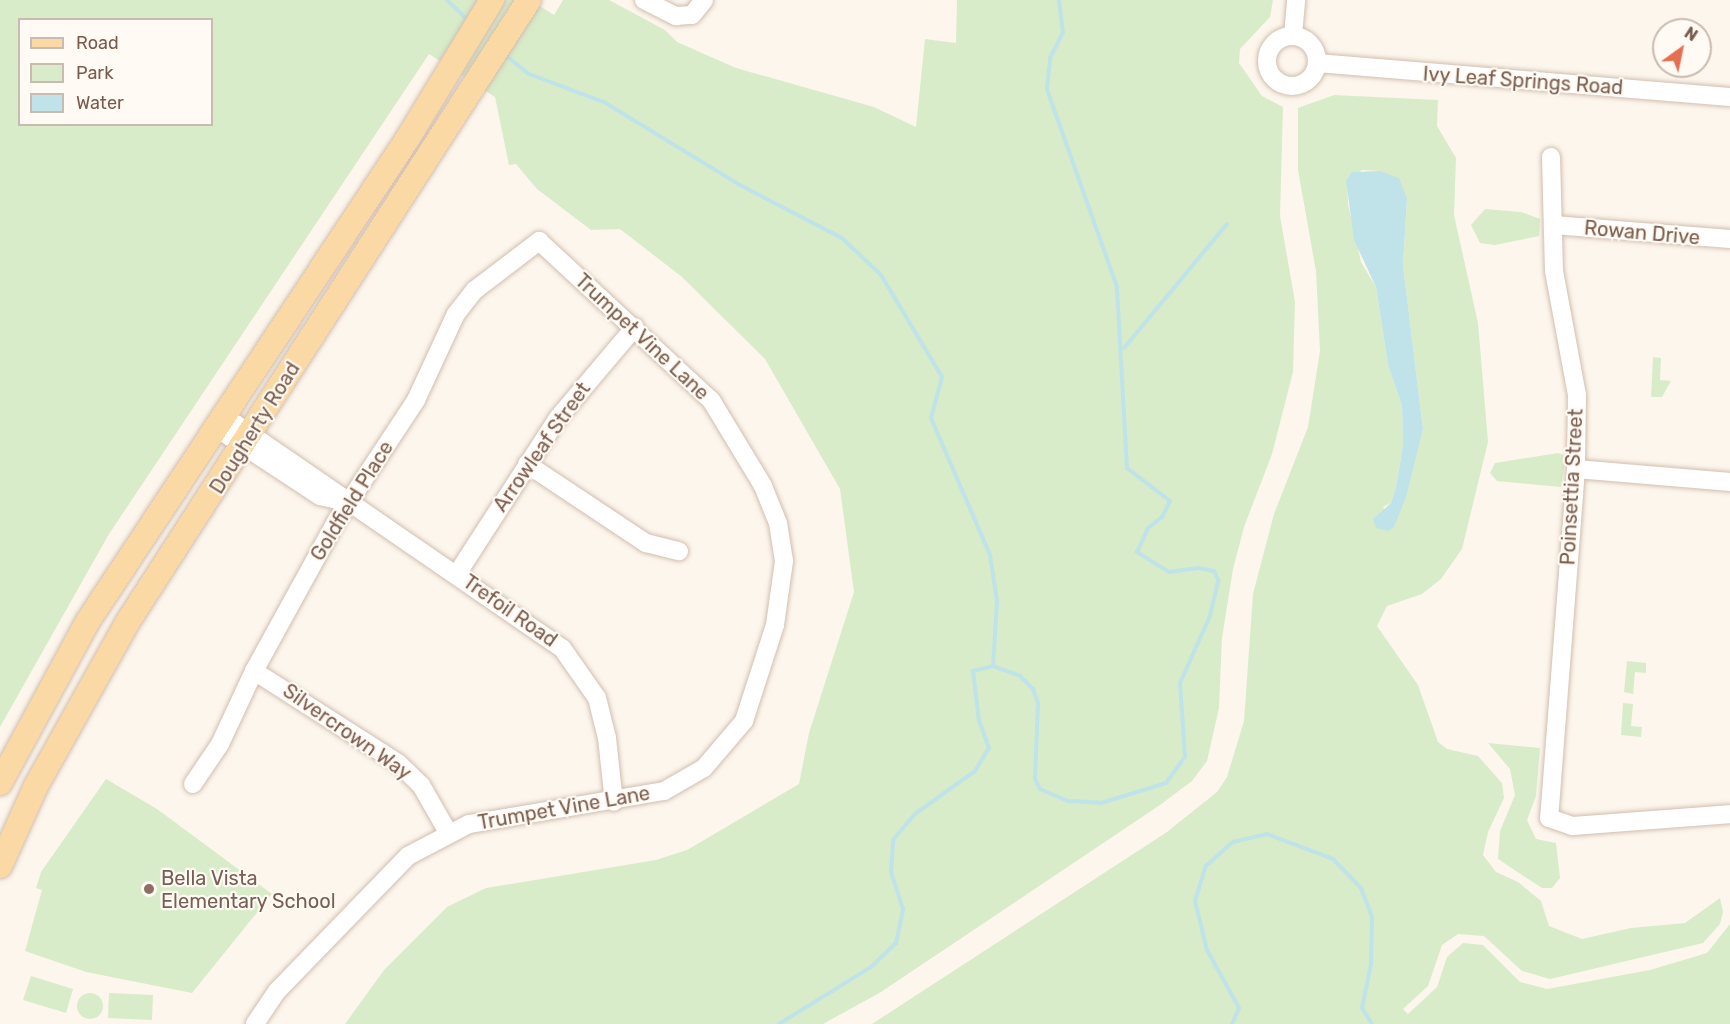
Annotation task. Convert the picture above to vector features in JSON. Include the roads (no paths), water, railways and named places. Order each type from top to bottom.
[{"type":"main road","name":"Dougherty Road","points":[[0,783],[88,621],[408,138],[449,67],[492,0]]},
{"type":"main road","name":"Dougherty Road","points":[[0,866],[36,786],[98,672],[529,0]]},
{"type":"street","points":[[644,0],[676,16],[692,15],[704,0]]},
{"type":"street","points":[[1293,36],[1296,0]]},
{"type":"street","points":[[1293,36],[1311,45],[1317,63],[1301,84],[1288,86],[1274,79],[1267,66],[1269,51],[1279,39],[1293,36]]},
{"type":"street","name":"Ivy Leaf Springs Road","points":[[1317,63],[1730,97]]},
{"type":"street","name":"Poinsettia Street","points":[[1551,157],[1554,272],[1577,395],[1576,470],[1549,818],[1572,826],[1730,814]]},
{"type":"street","name":"Rowan Drive","points":[[1553,225],[1730,240]]},
{"type":"street","name":"Trumpet Vine Lane","points":[[255,1024],[277,991],[362,900],[408,856],[449,834],[496,819],[614,802],[684,783],[704,768],[744,721],[775,625],[783,561],[778,523],[740,442],[711,400],[635,327],[539,241]]},
{"type":"street","name":"Goldfield Place","points":[[193,784],[220,744],[254,671],[348,502],[416,400],[456,314],[475,290],[539,241]]},
{"type":"street","name":"Arrowleaf Street","points":[[457,574],[527,464],[582,387],[635,327]]},
{"type":"street","name":"Trefoil Road","points":[[220,422],[320,496],[348,502],[549,636],[582,671],[597,698],[607,738],[614,802]]},
{"type":"street","points":[[527,464],[646,543],[680,551]]},
{"type":"street","points":[[1576,470],[1730,482]]},
{"type":"street","name":"Silvercrown Way","points":[[254,671],[398,763],[421,785],[449,834]]},
{"type":"water","points":[[1380,171],[1399,178],[1407,199],[1403,265],[1423,429],[1406,497],[1394,527],[1388,531],[1376,528],[1373,519],[1391,503],[1396,487],[1403,445],[1402,406],[1388,365],[1376,287],[1354,240],[1346,180],[1352,172]]},
{"type":"waterway","points":[[447,0],[470,22]]},
{"type":"waterway","points":[[779,1024],[871,967],[896,943],[903,909],[891,872],[893,840],[915,814],[975,771],[989,748],[979,721],[973,671],[993,666],[1020,676],[1033,689],[1038,703],[1035,779],[1040,789],[1068,801],[1101,803],[1166,783],[1185,757],[1180,683],[1210,616],[1218,580],[1214,571],[1198,568],[1169,572],[1137,552],[1148,528],[1162,517],[1170,501],[1127,468],[1117,287],[1047,89],[1050,58],[1063,33],[1059,0]]},
{"type":"waterway","points":[[504,54],[529,74],[604,102],[740,185],[842,238],[881,275],[942,377],[931,418],[990,555],[997,601],[993,666]]},
{"type":"waterway","points":[[1124,348],[1227,224]]},
{"type":"waterway","points":[[1232,1024],[1239,1008],[1207,950],[1195,901],[1206,866],[1233,842],[1267,834],[1333,859],[1361,888],[1372,917],[1371,964],[1362,1008],[1372,1024]]},
{"type":"place","name":"Bella Vista Elementary School","points":[[149,889]]}]
